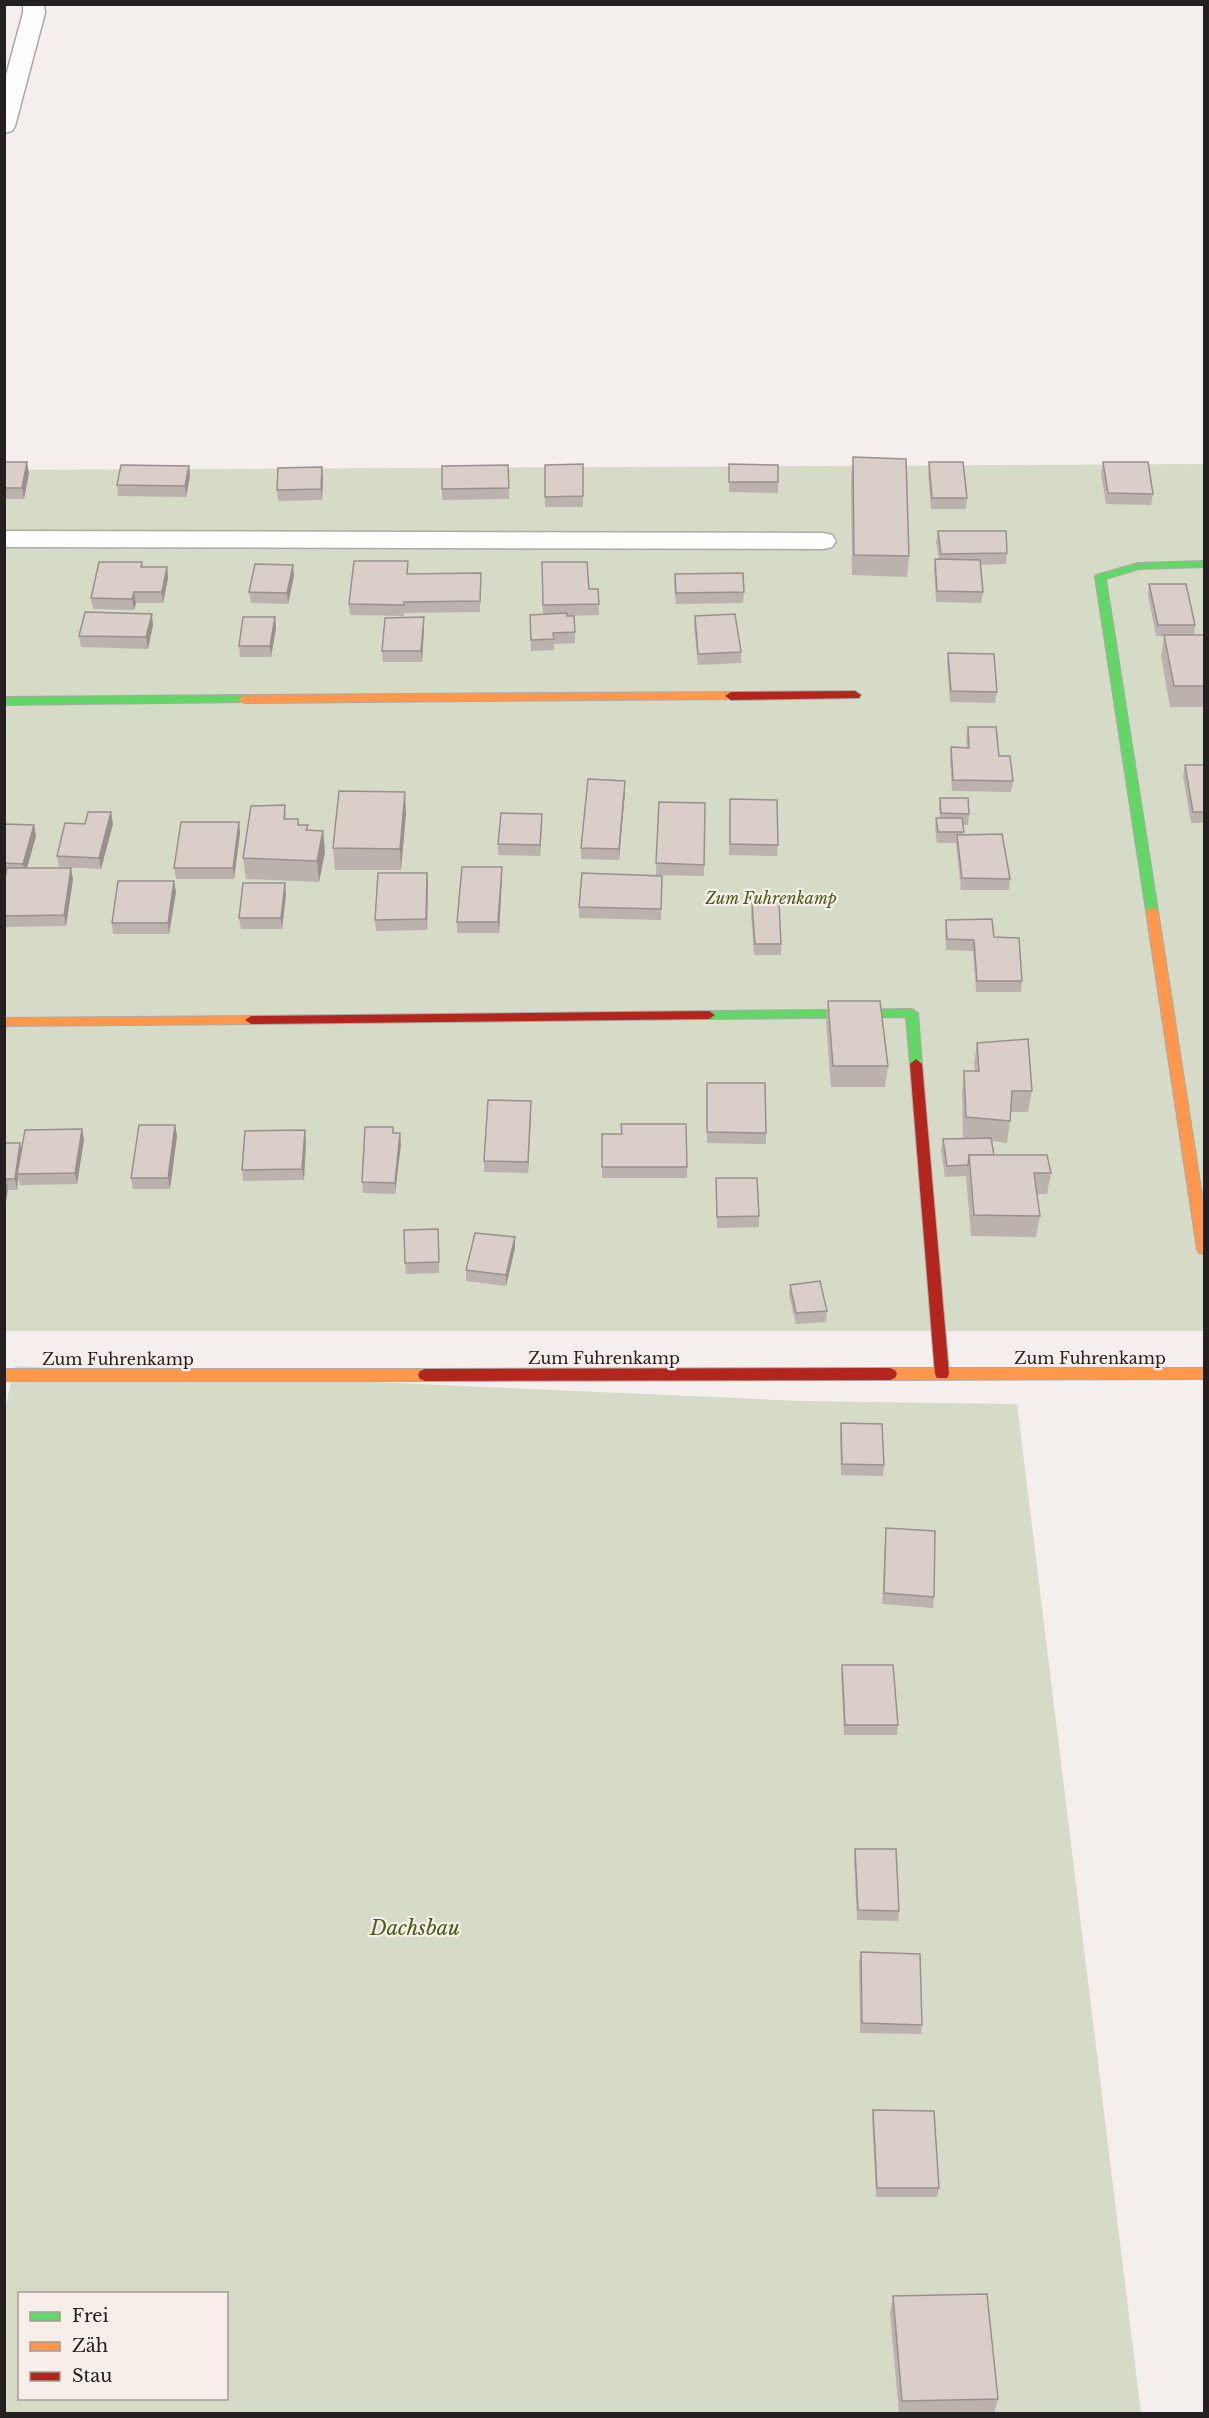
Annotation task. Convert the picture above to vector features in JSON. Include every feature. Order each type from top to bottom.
[{"type":"street","points":[[4,126],[34,13],[33,4]]},
{"type":"street","points":[[4,539],[823,541]]},
{"type":"street","points":[[1204,564],[1135,565],[1119,568],[1100,577],[1201,1197],[1204,1249]]},
{"type":"street","points":[[4,701],[855,695]]},
{"type":"street","points":[[4,1022],[912,1013],[942,1374]]},
{"type":"street","name":"Zum Fuhrenkamp","points":[[4,1375],[1204,1374]]},
{"type":"green space","name":"Zum Fuhrenkamp","points":[[1204,464],[1204,1331],[5,1331],[4,470]]},
{"type":"green space","name":"Dachsbau","points":[[15,1366],[801,1401],[1017,1404],[1141,2413],[5,2414],[4,1413]]},
{"type":"building","points":[[853,457],[906,459],[909,556],[854,555]]},
{"type":"building","points":[[4,462],[27,462],[22,488],[4,488]]},
{"type":"building","points":[[929,462],[963,462],[967,498],[932,498]]},
{"type":"building","points":[[1103,462],[1148,462],[1153,494],[1108,493]]},
{"type":"building","points":[[583,464],[583,496],[545,497],[545,465]]},
{"type":"building","points":[[729,464],[778,465],[778,482],[729,482]]},
{"type":"building","points":[[121,465],[189,466],[185,486],[117,485]]},
{"type":"building","points":[[508,465],[509,488],[442,489],[442,466]]},
{"type":"building","points":[[322,467],[321,489],[277,490],[278,468]]},
{"type":"building","points":[[938,531],[1006,531],[1007,553],[941,554]]},
{"type":"building","points":[[935,559],[980,560],[983,592],[937,591]]},
{"type":"building","points":[[354,561],[408,561],[407,574],[481,573],[480,601],[404,602],[404,605],[349,604]]},
{"type":"building","points":[[99,562],[142,562],[141,567],[167,567],[162,592],[134,592],[132,599],[91,598]]},
{"type":"building","points":[[542,562],[587,562],[589,589],[598,589],[599,604],[543,605]]},
{"type":"building","points":[[255,564],[293,565],[287,593],[249,592]]},
{"type":"building","points":[[743,573],[744,592],[676,593],[675,574]]},
{"type":"building","points":[[1149,584],[1186,584],[1195,625],[1158,625]]},
{"type":"building","points":[[85,612],[152,614],[146,637],[79,636]]},
{"type":"building","points":[[567,613],[567,616],[574,616],[575,632],[553,633],[554,639],[531,640],[530,615]]},
{"type":"building","points":[[735,614],[741,652],[698,654],[695,616]]},
{"type":"building","points":[[243,617],[275,617],[270,646],[239,646]]},
{"type":"building","points":[[424,617],[421,651],[382,651],[385,618]]},
{"type":"building","points":[[1164,635],[1204,635],[1204,686],[1174,686]]},
{"type":"building","points":[[948,653],[994,654],[997,692],[951,691]]},
{"type":"building","points":[[968,727],[996,727],[999,756],[1010,756],[1013,781],[953,780],[951,747],[969,748]]},
{"type":"building","points":[[1185,765],[1204,765],[1204,812],[1193,812]]},
{"type":"building","points":[[588,779],[625,781],[619,849],[581,848]]},
{"type":"building","points":[[339,791],[405,792],[400,849],[333,848]]},
{"type":"building","points":[[940,798],[968,798],[969,814],[941,813]]},
{"type":"building","points":[[730,799],[777,800],[778,845],[730,844]]},
{"type":"building","points":[[659,802],[705,803],[704,865],[656,863]]},
{"type":"building","points":[[285,805],[284,819],[298,819],[298,825],[308,825],[306,830],[323,831],[317,861],[243,858],[251,806]]},
{"type":"building","points":[[88,812],[111,812],[99,858],[57,856],[65,823],[85,824]]},
{"type":"building","points":[[501,813],[542,814],[540,845],[498,844]]},
{"type":"building","points":[[936,818],[962,818],[964,832],[938,832]]},
{"type":"building","points":[[181,822],[239,822],[233,868],[174,868]]},
{"type":"building","points":[[4,824],[34,825],[23,864],[4,863]]},
{"type":"building","points":[[1002,834],[1010,879],[962,878],[957,835]]},
{"type":"building","points":[[462,867],[502,867],[498,922],[457,922]]},
{"type":"building","points":[[7,868],[71,868],[64,915],[4,916],[4,882]]},
{"type":"building","points":[[378,873],[427,873],[426,919],[375,920]]},
{"type":"building","points":[[582,873],[662,876],[661,909],[579,907]]},
{"type":"building","points":[[118,881],[174,881],[168,923],[112,923]]},
{"type":"building","points":[[243,883],[285,883],[281,918],[239,918]]},
{"type":"building","points":[[779,902],[781,944],[755,944],[752,903]]},
{"type":"building","points":[[992,919],[994,937],[1019,938],[1022,981],[977,981],[974,940],[947,939],[946,920]]},
{"type":"building","points":[[828,1001],[880,1001],[888,1066],[833,1066]]},
{"type":"building","points":[[1028,1039],[1032,1091],[1012,1091],[1010,1121],[966,1117],[964,1071],[979,1071],[977,1043]]},
{"type":"building","points":[[707,1083],[765,1083],[766,1133],[707,1132]]},
{"type":"building","points":[[488,1100],[531,1101],[528,1162],[484,1161]]},
{"type":"building","points":[[621,1124],[686,1124],[687,1167],[602,1167],[602,1134],[622,1134]]},
{"type":"building","points":[[139,1125],[175,1125],[168,1178],[131,1178]]},
{"type":"building","points":[[365,1127],[393,1127],[393,1133],[400,1133],[395,1183],[362,1182]]},
{"type":"building","points":[[82,1129],[75,1173],[17,1174],[25,1130]]},
{"type":"building","points":[[305,1130],[302,1169],[242,1170],[245,1131]]},
{"type":"building","points":[[991,1138],[994,1155],[969,1155],[968,1165],[947,1166],[943,1139]]},
{"type":"building","points":[[4,1143],[20,1143],[15,1179],[6,1179],[4,1187]]},
{"type":"building","points":[[969,1155],[1047,1155],[1051,1173],[1034,1173],[1040,1216],[974,1215]]},
{"type":"building","points":[[716,1178],[757,1178],[759,1216],[717,1217]]},
{"type":"building","points":[[438,1229],[439,1262],[405,1263],[404,1230]]},
{"type":"building","points":[[475,1233],[515,1237],[506,1275],[466,1270]]},
{"type":"building","points":[[820,1281],[827,1311],[796,1313],[790,1285]]},
{"type":"building","points":[[841,1423],[882,1424],[884,1465],[842,1464]]},
{"type":"building","points":[[886,1528],[935,1531],[934,1597],[884,1593]]},
{"type":"building","points":[[842,1665],[893,1665],[898,1725],[845,1725]]},
{"type":"building","points":[[855,1849],[896,1849],[899,1911],[858,1910]]},
{"type":"building","points":[[861,1952],[920,1954],[922,2025],[862,2023]]},
{"type":"building","points":[[873,2110],[934,2111],[939,2188],[877,2188]]},
{"type":"building","points":[[987,2294],[998,2399],[902,2401],[893,2296]]},
{"type":"traffic: fast","points":[[1152,911],[1100,577],[1138,566],[1204,564]]},
{"type":"traffic: fast","points":[[4,701],[244,699]]},
{"type":"traffic: fast","points":[[709,1015],[912,1013],[916,1064]]},
{"type":"traffic: slow","points":[[244,699],[731,696]]},
{"type":"traffic: slow","points":[[1152,911],[1204,1249]]},
{"type":"traffic: slow","points":[[4,1022],[251,1020]]},
{"type":"traffic: slow","points":[[890,1374],[1204,1374]]},
{"type":"traffic: slow","points":[[4,1375],[425,1375]]},
{"type":"traffic: jam","points":[[731,696],[855,695]]},
{"type":"traffic: jam","points":[[251,1020],[709,1015]]},
{"type":"traffic: jam","points":[[916,1064],[942,1374]]},
{"type":"traffic: jam","points":[[425,1375],[890,1374]]}]
